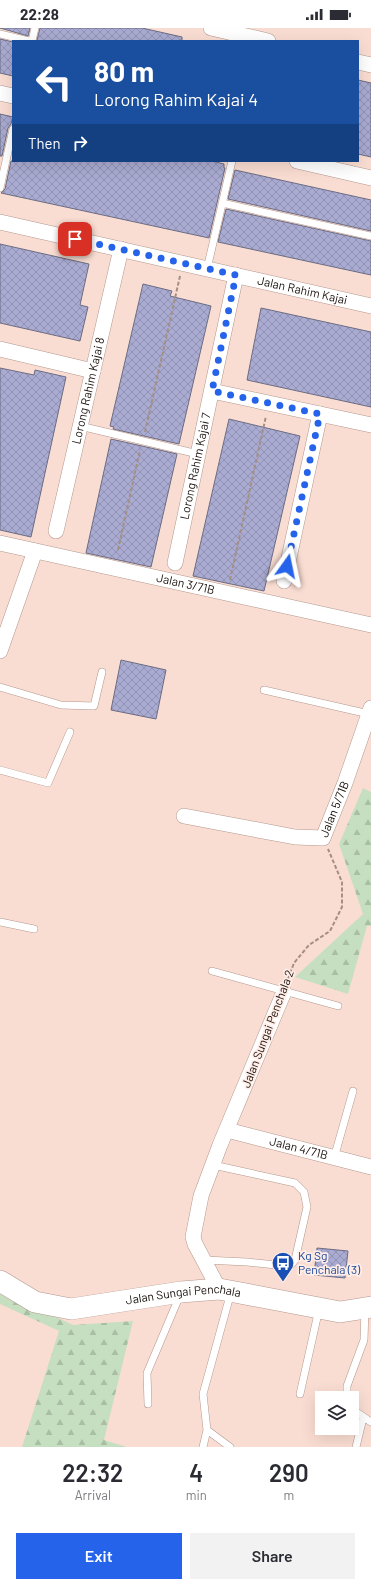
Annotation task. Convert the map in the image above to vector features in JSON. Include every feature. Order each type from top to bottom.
[{"type":"street","points":[[211,28],[262,40]]},
{"type":"street","points":[[359,62],[371,65]]},
{"type":"street","points":[[0,93],[12,96]]},
{"type":"street","points":[[301,162],[371,178]]},
{"type":"street","name":"Jalan Rahim Kajai","points":[[0,222],[371,306]]},
{"type":"street","name":"Lorong Rahim Kajai 8","points":[[56,531],[121,249]]},
{"type":"street","name":"Lorong Rahim Kajai 7","points":[[175,563],[236,275]]},
{"type":"street","points":[[0,349],[93,371]]},
{"type":"street","points":[[212,391],[371,425]]},
{"type":"street","points":[[284,581],[320,414]]},
{"type":"street","name":"Jalan 3/71B","points":[[0,543],[371,625]]},
{"type":"street","points":[[1,646],[35,551]]},
{"type":"street","name":"Jalan 5/71B","points":[[184,816],[296,837],[323,838],[345,784],[370,711]]},
{"type":"street","name":"Jalan Sungai Penchala 2","points":[[225,1291],[204,1260],[195,1244],[193,1237],[201,1196],[284,992]]},
{"type":"street","name":"Jalan 4/71B","points":[[227,1130],[371,1167]]},
{"type":"street","name":"Jalan Sungai Penchala","points":[[0,1281],[35,1302],[71,1310],[181,1292],[225,1291],[340,1312],[368,1308]]},
{"type":"lane","points":[[32,40],[35,28]]},
{"type":"lane","points":[[0,34],[25,40]]},
{"type":"lane","points":[[0,188],[12,134]]},
{"type":"lane","points":[[207,269],[232,162]]},
{"type":"lane","points":[[222,204],[371,236]]},
{"type":"lane","points":[[80,426],[198,454]]},
{"type":"lane","points":[[0,687],[61,705],[94,706],[102,672]]},
{"type":"lane","name":"Jalan 5/71B","points":[[264,690],[370,711]]},
{"type":"lane","points":[[0,770],[48,783],[70,732]]},
{"type":"lane","points":[[0,922],[34,929]]},
{"type":"lane","points":[[212,971],[338,1006]]},
{"type":"lane","points":[[334,1158],[353,1091]]},
{"type":"lane","points":[[204,1260],[286,1266],[291,1265],[295,1260],[307,1207],[304,1192],[295,1182],[213,1165]]},
{"type":"lane","points":[[203,1447],[207,1430],[202,1394],[225,1291]]},
{"type":"lane","points":[[148,1404],[147,1373],[181,1292]]},
{"type":"lane","points":[[347,1391],[347,1386],[364,1340],[368,1308]]},
{"type":"lane","points":[[300,1394],[319,1309]]},
{"type":"lane","points":[[359,1415],[371,1422]]},
{"type":"lane","points":[[356,1447],[363,1418]]},
{"type":"lane","points":[[207,1430],[230,1447]]},
{"type":"path","points":[[118,550],[183,263]]},
{"type":"path","points":[[227,593],[269,403]]},
{"type":"path","name":"Jalan Sungai Penchala 2","points":[[284,992],[294,963],[310,945],[330,932],[342,907],[342,882],[323,838]]},
{"type":"green space","points":[[363,788],[371,792],[371,926],[367,926],[348,994],[295,977],[363,914],[339,844]]},
{"type":"green space","points":[[0,1291],[73,1325],[133,1321],[104,1440],[127,1447],[22,1447],[59,1331],[0,1304]]},
{"type":"building","points":[[0,28],[30,28],[28,36]]},
{"type":"building","points":[[40,28],[142,28],[182,37],[182,40],[37,40]]},
{"type":"building","points":[[0,39],[12,42],[12,76],[0,73]]},
{"type":"building","points":[[359,80],[371,83],[371,157],[359,154]]},
{"type":"building","points":[[0,114],[12,117],[12,120],[8,128],[2,156],[0,156]]},
{"type":"building","points":[[11,161],[216,162],[224,164],[225,168],[209,238],[1,193],[5,189]]},
{"type":"building","points":[[235,170],[371,200],[371,231],[228,199]]},
{"type":"building","points":[[226,209],[371,241],[371,275],[218,242]]},
{"type":"building","points":[[0,244],[89,264],[80,305],[88,307],[80,341],[0,323]]},
{"type":"building","points":[[143,284],[172,291],[170,296],[211,306],[179,444],[113,429],[114,427],[110,426]]},
{"type":"building","points":[[261,308],[371,332],[371,407],[247,380]]},
{"type":"building","points":[[0,368],[34,375],[35,370],[66,377],[31,537],[0,530]]},
{"type":"building","points":[[229,419],[300,436],[264,591],[193,576]]},
{"type":"building","points":[[111,439],[177,454],[151,567],[86,553]]},
{"type":"building","points":[[121,660],[166,670],[156,719],[111,710]]},
{"type":"building","points":[[317,1248],[348,1251],[345,1278],[314,1275]]},
{"type":"place","name":"Kg Sg Penchala (3)","points":[[283,1282]]},
{"type":"route","points":[[75,239],[236,275],[212,391],[320,414],[287,566]]}]
